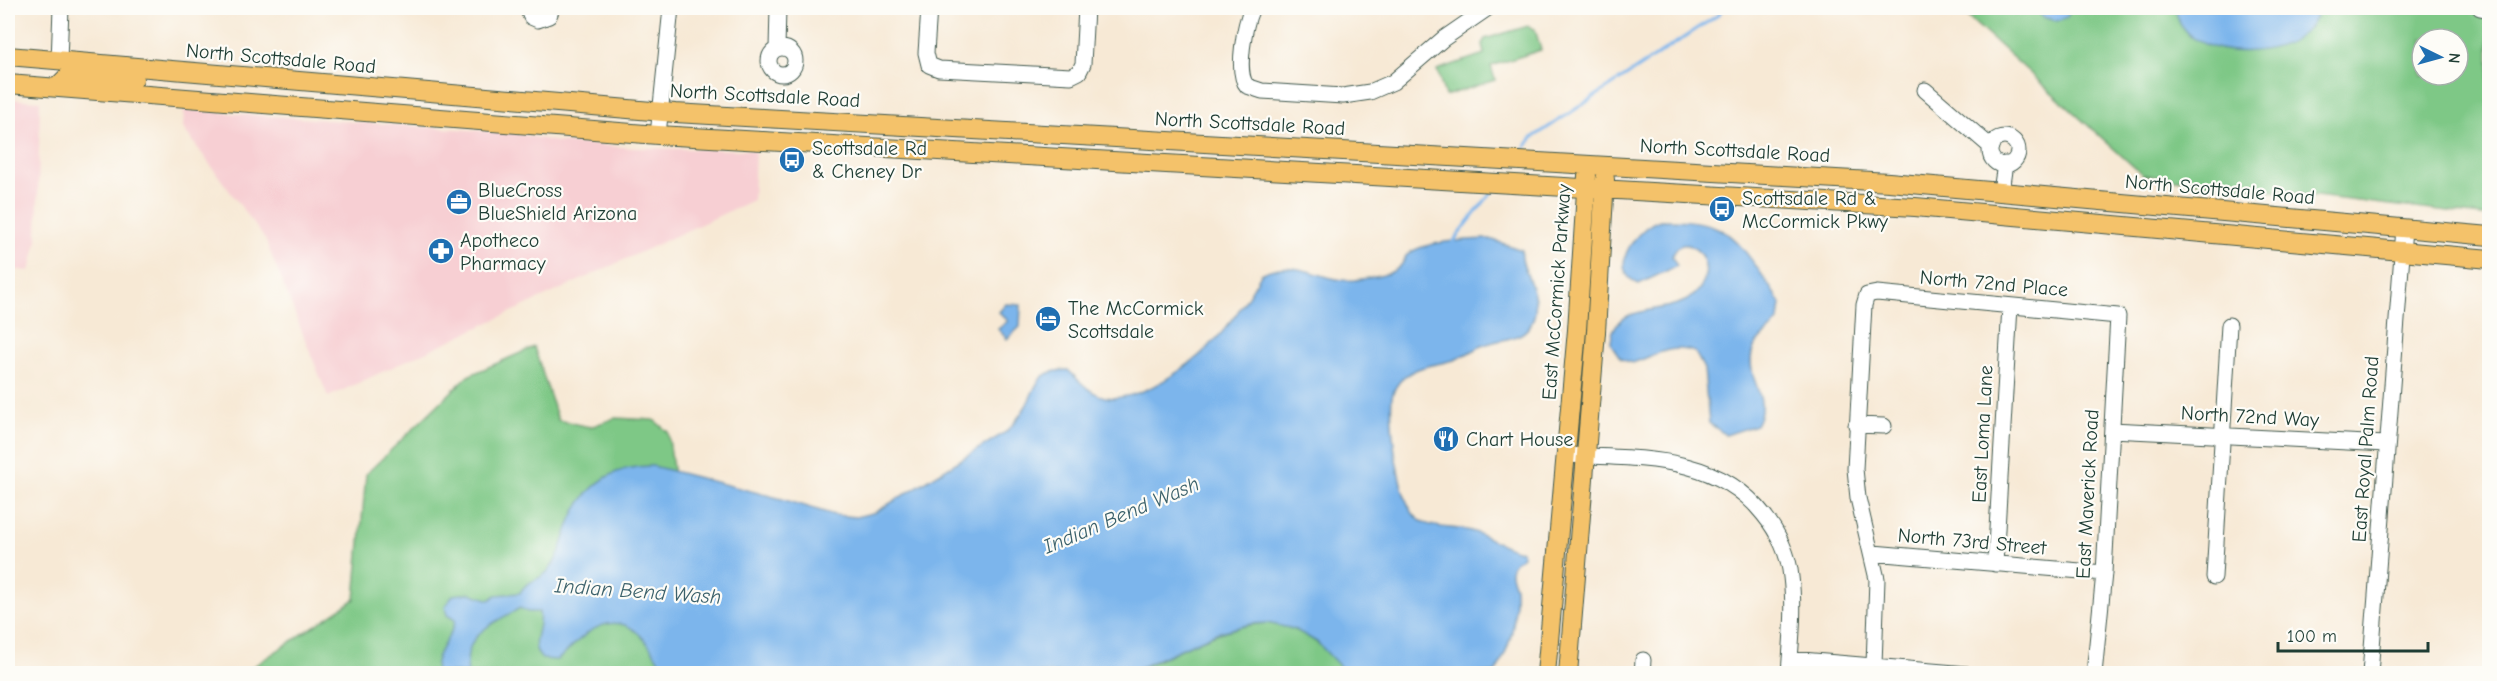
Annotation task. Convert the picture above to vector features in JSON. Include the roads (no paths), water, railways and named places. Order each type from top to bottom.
[{"type":"main road","name":"North Scottsdale Road","points":[[8,56],[661,112],[1809,177],[2001,191],[2490,236]]},
{"type":"main road","points":[[8,69],[43,74],[57,87]]},
{"type":"main road","points":[[57,87],[68,75],[154,81],[166,70]]},
{"type":"main road","points":[[8,84],[658,135],[1915,207],[2490,259]]},
{"type":"main road","name":"East McCormick Parkway","points":[[1568,674],[1587,456],[1595,188],[1592,165]]},
{"type":"main road","name":"East McCormick Parkway","points":[[1546,674],[1566,455],[1595,188]]},
{"type":"main road","points":[[1915,207],[1930,198],[1985,202],[2001,191],[2019,205],[2044,208],[2086,223]]},
{"type":"street","points":[[59,61],[61,8]]},
{"type":"street","points":[[527,8],[531,17],[538,20],[549,16],[552,8]]},
{"type":"street","points":[[658,135],[670,8]]},
{"type":"street","points":[[777,49],[778,8]]},
{"type":"street","points":[[929,8],[926,53],[929,65],[939,69],[1071,76],[1079,72],[1083,64],[1086,8]]},
{"type":"street","points":[[1252,8],[1245,31],[1243,52],[1242,74],[1247,86],[1262,91],[1354,95],[1370,92],[1400,77],[1443,39],[1488,8]]},
{"type":"street","points":[[2480,8],[2490,10]]},
{"type":"street","points":[[1925,90],[1990,147],[1993,160],[2005,164]]},
{"type":"street","points":[[1990,147],[2000,137],[2009,138],[2015,144],[2016,157],[2005,164],[2001,191]]},
{"type":"street","name":"East Royal Palm Road","points":[[2370,674],[2404,228]]},
{"type":"street","name":"North 72nd Place","points":[[1856,426],[1864,305],[1867,295],[1877,293],[2118,316]]},
{"type":"street","name":"East Loma Lane","points":[[1995,564],[2010,306]]},
{"type":"street","name":"East Maverick Road","points":[[2094,674],[2104,573],[2118,316]]},
{"type":"street","points":[[2214,577],[2229,325]]},
{"type":"street","points":[[1874,665],[1877,603],[1873,553],[1856,483],[1856,426],[1884,426]]},
{"type":"street","name":"North 72nd Way","points":[[2112,430],[2386,444]]},
{"type":"street","points":[[1566,455],[1650,460],[1703,469],[1721,477],[1749,498],[1774,528],[1788,562],[1792,596],[1789,666],[1874,665],[1967,674]]},
{"type":"street","name":"North 73rd Street","points":[[1873,553],[2104,573]]},
{"type":"water","points":[[2036,8],[2072,8],[2067,17],[2057,21],[2042,17]]},
{"type":"water","points":[[2176,8],[2318,8],[2310,27],[2293,40],[2270,49],[2245,52],[2220,49],[2198,41],[2182,27]]},
{"type":"water","points":[[1660,220],[1701,223],[1725,232],[1752,261],[1781,304],[1779,319],[1757,343],[1752,352],[1752,372],[1761,406],[1756,425],[1726,435],[1709,423],[1704,369],[1695,352],[1670,350],[1632,363],[1621,359],[1611,344],[1614,329],[1621,320],[1632,314],[1688,300],[1698,291],[1704,280],[1703,259],[1698,251],[1691,246],[1684,245],[1677,248],[1672,257],[1677,266],[1639,284],[1629,278],[1625,269],[1628,249],[1642,231]]},
{"type":"water","points":[[1490,239],[1522,250],[1524,266],[1534,293],[1535,314],[1531,324],[1517,336],[1487,344],[1454,360],[1421,368],[1409,374],[1395,389],[1391,409],[1400,480],[1411,510],[1418,519],[1430,525],[1471,531],[1509,548],[1522,551],[1523,556],[1517,560],[1511,570],[1515,588],[1512,632],[1495,673],[1346,673],[1317,642],[1294,629],[1267,623],[1251,624],[1216,633],[1128,673],[666,673],[645,640],[626,626],[616,623],[603,625],[589,632],[557,660],[542,659],[536,648],[539,612],[528,612],[520,608],[489,626],[474,640],[467,660],[468,673],[436,673],[439,652],[455,620],[447,615],[445,607],[453,595],[470,593],[490,600],[496,595],[520,593],[525,586],[548,571],[553,565],[574,513],[589,492],[597,484],[617,472],[640,466],[653,466],[782,499],[834,515],[856,517],[876,512],[1006,432],[1024,410],[1040,379],[1050,373],[1068,370],[1090,390],[1105,397],[1134,394],[1165,380],[1194,359],[1216,339],[1241,308],[1261,274],[1286,267],[1332,278],[1355,280],[1380,276],[1393,271],[1402,264],[1409,253],[1427,245],[1448,241]]},
{"type":"water","points":[[1006,304],[1021,305],[1020,327],[1007,339],[998,329],[1008,321],[999,312]]},
{"type":"waterway","name":"Indian Bend Wash","points":[[1519,155],[1532,138],[1718,15],[1723,8]]},
{"type":"waterway","name":"Indian Bend Wash","points":[[1452,243],[1494,189]]},
{"type":"place","name":"Scottsdale Rd & Cheney Dr","points":[[792,160]]},
{"type":"place","name":"BlueCross BlueShield Arizona","points":[[459,202]]},
{"type":"place","name":"Scottsdale Rd & McCormick Pkwy","points":[[1722,209]]},
{"type":"place","name":"Apotheco Pharmacy","points":[[441,251]]},
{"type":"place","name":"The McCormick Scottsdale","points":[[1048,319]]},
{"type":"place","name":"Chart House","points":[[1446,439]]}]
